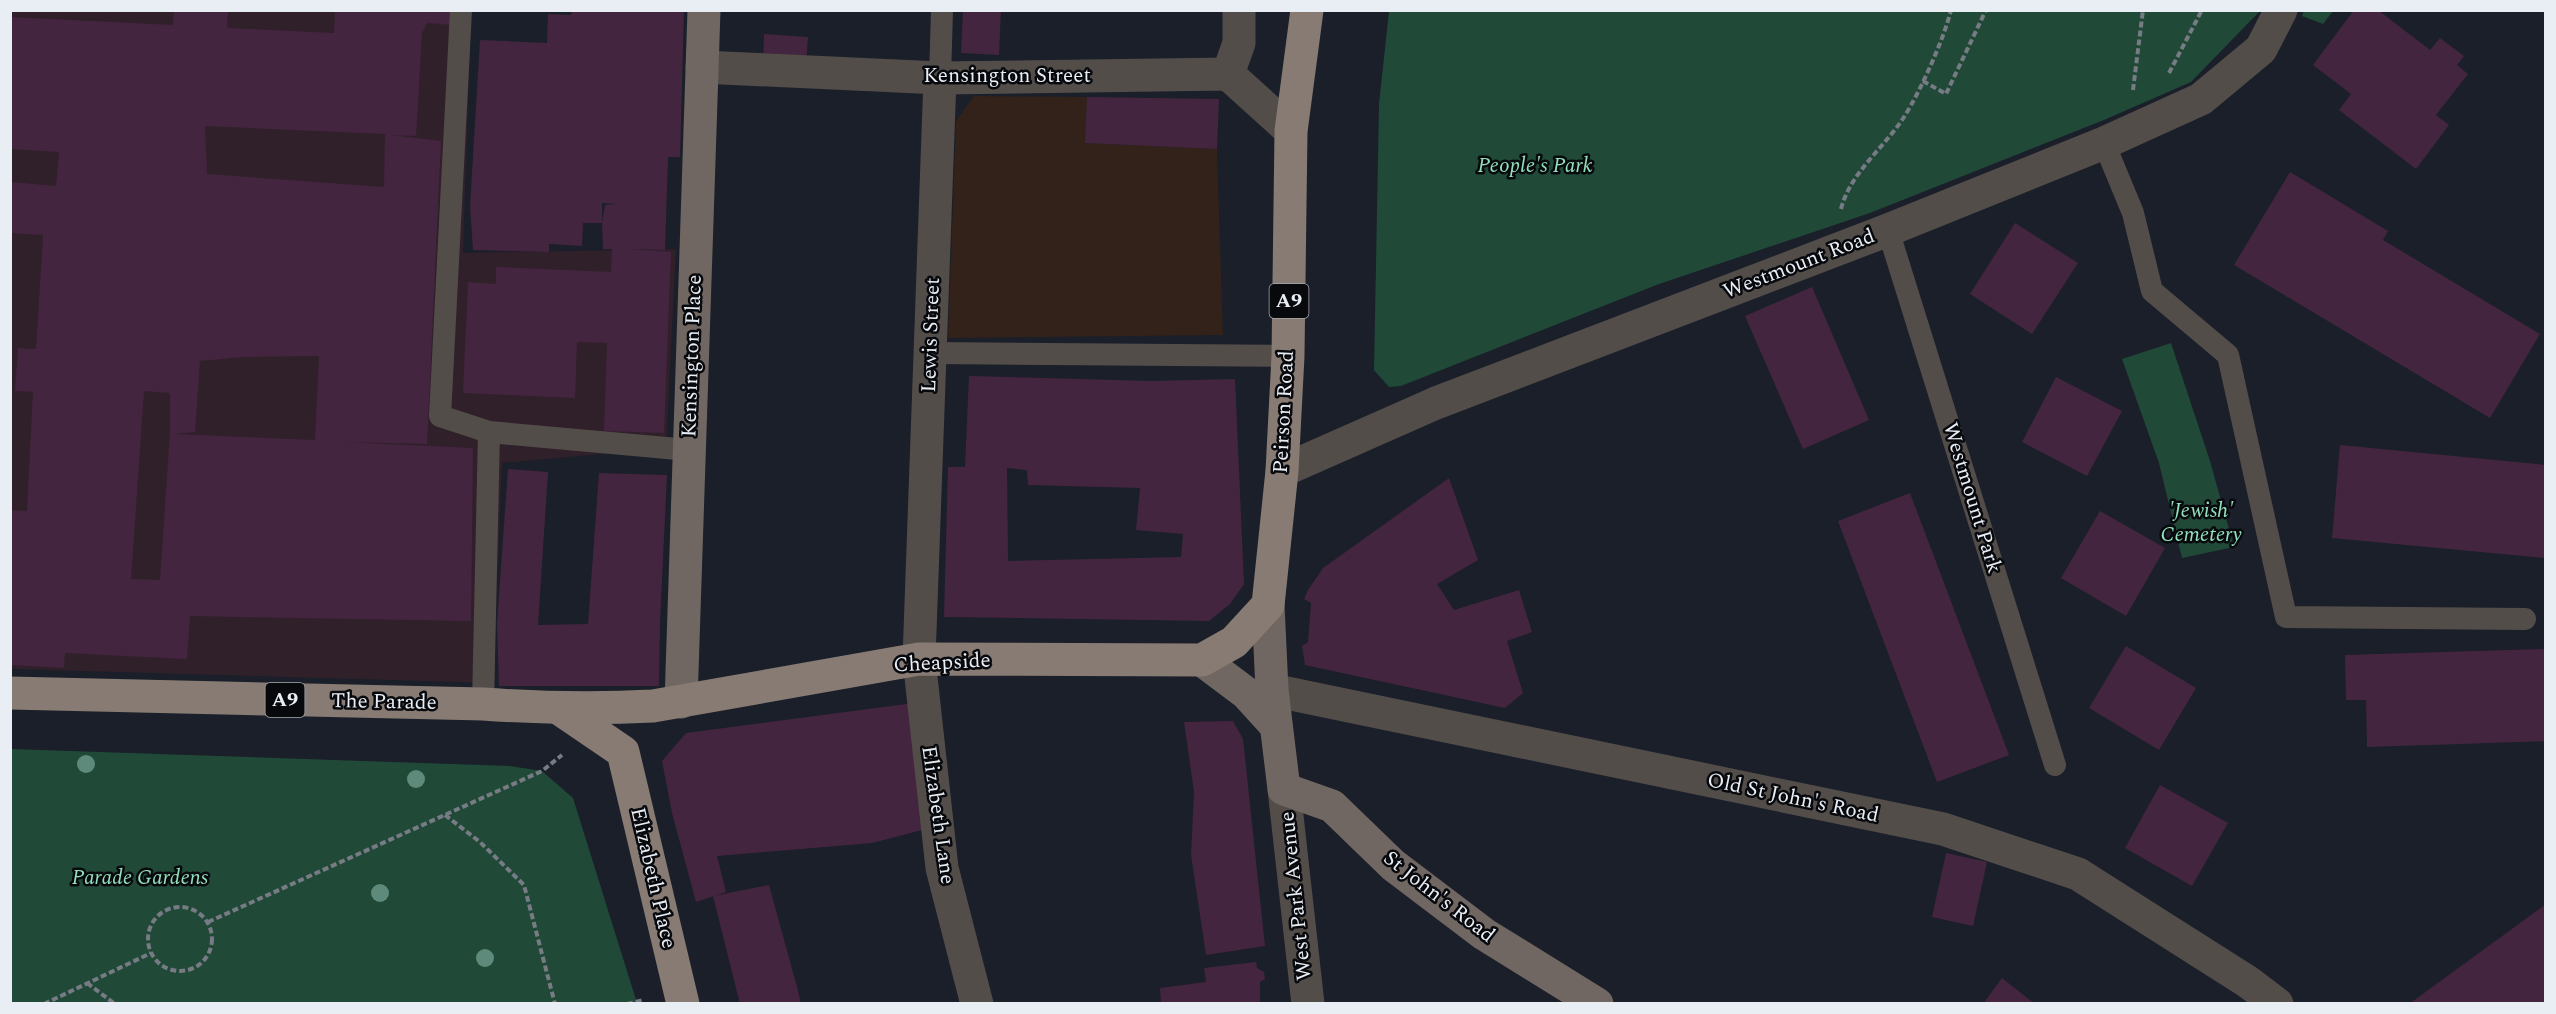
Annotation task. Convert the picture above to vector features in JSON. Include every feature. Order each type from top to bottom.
[{"type":"main road","name":"Kensington Place","points":[[667,704],[689,450],[704,10]]},
{"type":"main road","name":"A9","points":[[1292,131],[1307,10]]},
{"type":"main road","name":"Peirson Road","points":[[1268,605],[1282,471],[1288,356],[1292,131]]},
{"type":"main road","name":"Cheapside","points":[[613,708],[667,704],[919,659],[1202,660],[1234,642],[1268,605]]},
{"type":"main road","points":[[1268,605],[1272,690],[1284,789]]},
{"type":"main road","points":[[1202,660],[1246,693],[1276,726]]},
{"type":"main road","name":"The Parade","points":[[10,693],[483,704],[560,709],[613,708]]},
{"type":"main road","points":[[560,709],[623,752],[667,704]]},
{"type":"main road","name":"Elizabeth Place","points":[[623,752],[683,1004]]},
{"type":"main road","name":"St John's Road","points":[[1284,789],[1332,807],[1393,865],[1484,934],[1597,1004]]},
{"type":"street","points":[[1239,10],[1239,43],[1228,74],[1292,131]]},
{"type":"street","name":"Westmount Road","points":[[1282,471],[1436,403],[1888,230],[2104,143],[2201,99],[2261,49],[2281,10]]},
{"type":"street","name":"Kensington Street","points":[[702,67],[940,78],[1228,74]]},
{"type":"street","name":"Lewis Street","points":[[919,659],[940,78]]},
{"type":"street","name":"Elizabeth Lane","points":[[919,659],[942,868],[977,1004]]},
{"type":"street","name":"Old St John's Road","points":[[1272,690],[1943,829],[2078,874],[2248,982],[2277,1004]]},
{"type":"street","name":"West Park Avenue","points":[[1284,789],[1308,1004]]},
{"type":"lane","points":[[461,10],[440,416],[489,432],[689,450]]},
{"type":"lane","name":"Lewis Street","points":[[940,78],[942,10]]},
{"type":"lane","points":[[2104,143],[2133,213],[2152,291],[2228,355],[2286,617],[2525,619]]},
{"type":"lane","name":"Westmount Park","points":[[1888,230],[2055,765]]},
{"type":"lane","points":[[930,353],[1288,356]]},
{"type":"lane","points":[[483,704],[489,432]]},
{"type":"path","points":[[1841,248],[1839,217],[1845,193],[1904,118],[1951,10]]},
{"type":"path","points":[[1922,80],[1946,94],[1986,10]]},
{"type":"path","points":[[2139,126],[2133,97],[2144,10]]},
{"type":"path","points":[[2168,74],[2202,10]]},
{"type":"path","points":[[208,921],[542,771]]},
{"type":"path","points":[[445,815],[480,842],[524,885],[555,1004]]},
{"type":"path","points":[[189,908],[208,921],[213,935],[212,946],[207,958],[193,969],[176,972],[162,966],[151,953],[148,933],[156,917],[167,909],[189,908]]},
{"type":"path","points":[[44,1004],[151,953]]},
{"type":"path","points":[[87,984],[115,1004]]},
{"type":"shaded area","points":[[11,11],[471,11],[463,253],[676,249],[666,448],[502,463],[493,683],[11,669]]},
{"type":"shaded area","points":[[974,96],[1087,97],[1086,143],[1217,149],[1223,335],[948,338],[956,121]]},
{"type":"green space","name":"People's Park","points":[[1389,10],[2260,11],[2191,82],[2104,120],[1870,213],[1659,284],[1401,386],[1389,387],[1374,370],[1379,104]]},
{"type":"green space","points":[[2304,10],[2333,11],[2323,24],[2302,16]]},
{"type":"green space","name":"'Jewish' Cemetery","points":[[2171,343],[2210,461],[2234,547],[2182,558],[2159,463],[2122,359]]},
{"type":"green space","name":"Parade Gardens","points":[[11,749],[510,766],[542,771],[573,798],[637,1003],[11,1003]]},
{"type":"building","points":[[174,10],[228,10],[227,28],[334,33],[335,10],[454,10],[453,25],[427,23],[422,33],[416,136],[391,135],[441,141],[427,444],[343,442],[473,448],[471,621],[190,616],[187,659],[65,653],[64,668],[10,665],[10,510],[27,511],[33,392],[15,391],[18,348],[36,349],[43,235],[10,233],[10,182],[56,186],[59,152],[10,149],[10,17],[173,25]],"holes":[[[205,126],[385,134],[384,187],[207,174]],[[319,356],[315,440],[174,434],[195,432],[200,361],[243,357]],[[144,391],[170,393],[170,433],[160,580],[131,579]]]},
{"type":"building","points":[[572,10],[684,10],[680,157],[668,157],[665,250],[631,249],[671,252],[664,433],[604,431],[607,343],[577,342],[575,398],[463,393],[468,282],[496,284],[496,267],[611,272],[612,249],[603,249],[602,223],[583,223],[582,246],[549,244],[549,252],[473,250],[470,206],[480,40],[547,43],[548,14],[571,15]],"holes":[[[602,203],[616,204],[605,205],[602,223]]]},
{"type":"building","points":[[963,10],[1001,10],[999,55],[961,53]]},
{"type":"building","points":[[2354,10],[2378,10],[2430,50],[2440,38],[2464,56],[2457,65],[2468,74],[2436,115],[2449,125],[2416,169],[2339,110],[2351,94],[2313,65]]},
{"type":"building","points":[[764,34],[808,37],[806,65],[763,63]]},
{"type":"building","points":[[1087,97],[1219,99],[1217,149],[1085,143]]},
{"type":"building","points":[[2290,172],[2388,231],[2383,240],[2540,334],[2490,418],[2234,265]]},
{"type":"building","points":[[2015,223],[2078,263],[2032,334],[1970,294]]},
{"type":"building","points":[[1812,287],[1869,420],[1803,449],[1745,316]]},
{"type":"building","points":[[969,376],[1151,381],[1235,379],[1244,584],[1230,604],[1209,621],[944,617],[948,467],[965,467]],"holes":[[[1007,468],[1027,470],[1028,485],[1140,488],[1136,530],[1183,534],[1181,557],[1008,561]]]},
{"type":"building","points":[[2056,377],[2122,411],[2087,476],[2022,442]]},
{"type":"building","points":[[2340,445],[2546,465],[2546,558],[2332,538]]},
{"type":"building","points":[[508,469],[548,472],[538,625],[588,624],[599,473],[667,475],[659,686],[499,686],[497,623]]},
{"type":"building","points":[[1449,478],[1478,560],[1437,584],[1454,610],[1519,590],[1532,632],[1507,641],[1523,693],[1505,708],[1305,665],[1302,646],[1308,642],[1311,603],[1304,599],[1323,568]]},
{"type":"building","points":[[1910,493],[2009,755],[1937,782],[1838,521]]},
{"type":"building","points":[[2100,511],[2165,548],[2126,616],[2061,578]]},
{"type":"building","points":[[2126,646],[2196,688],[2159,750],[2089,708]]},
{"type":"building","points":[[2546,649],[2546,741],[2367,747],[2366,700],[2346,700],[2345,655]]},
{"type":"building","points":[[914,703],[930,828],[872,843],[717,856],[726,892],[696,902],[672,813],[662,761],[686,733]]},
{"type":"building","points":[[1233,721],[1243,739],[1265,946],[1206,955],[1191,855],[1194,792],[1184,722]]},
{"type":"building","points":[[2160,785],[2228,823],[2192,886],[2125,848]]},
{"type":"building","points":[[1946,853],[1987,862],[1973,926],[1932,917]]},
{"type":"building","points":[[769,885],[801,1004],[740,1004],[713,896]]},
{"type":"building","points":[[2546,904],[2546,1004],[2409,1004]]},
{"type":"building","points":[[1256,962],[1257,968],[1264,972],[1265,979],[1260,982],[1260,1004],[1161,1004],[1160,988],[1206,982],[1204,968]]},
{"type":"building","points":[[2002,978],[2035,1004],[1983,1004]]}]
